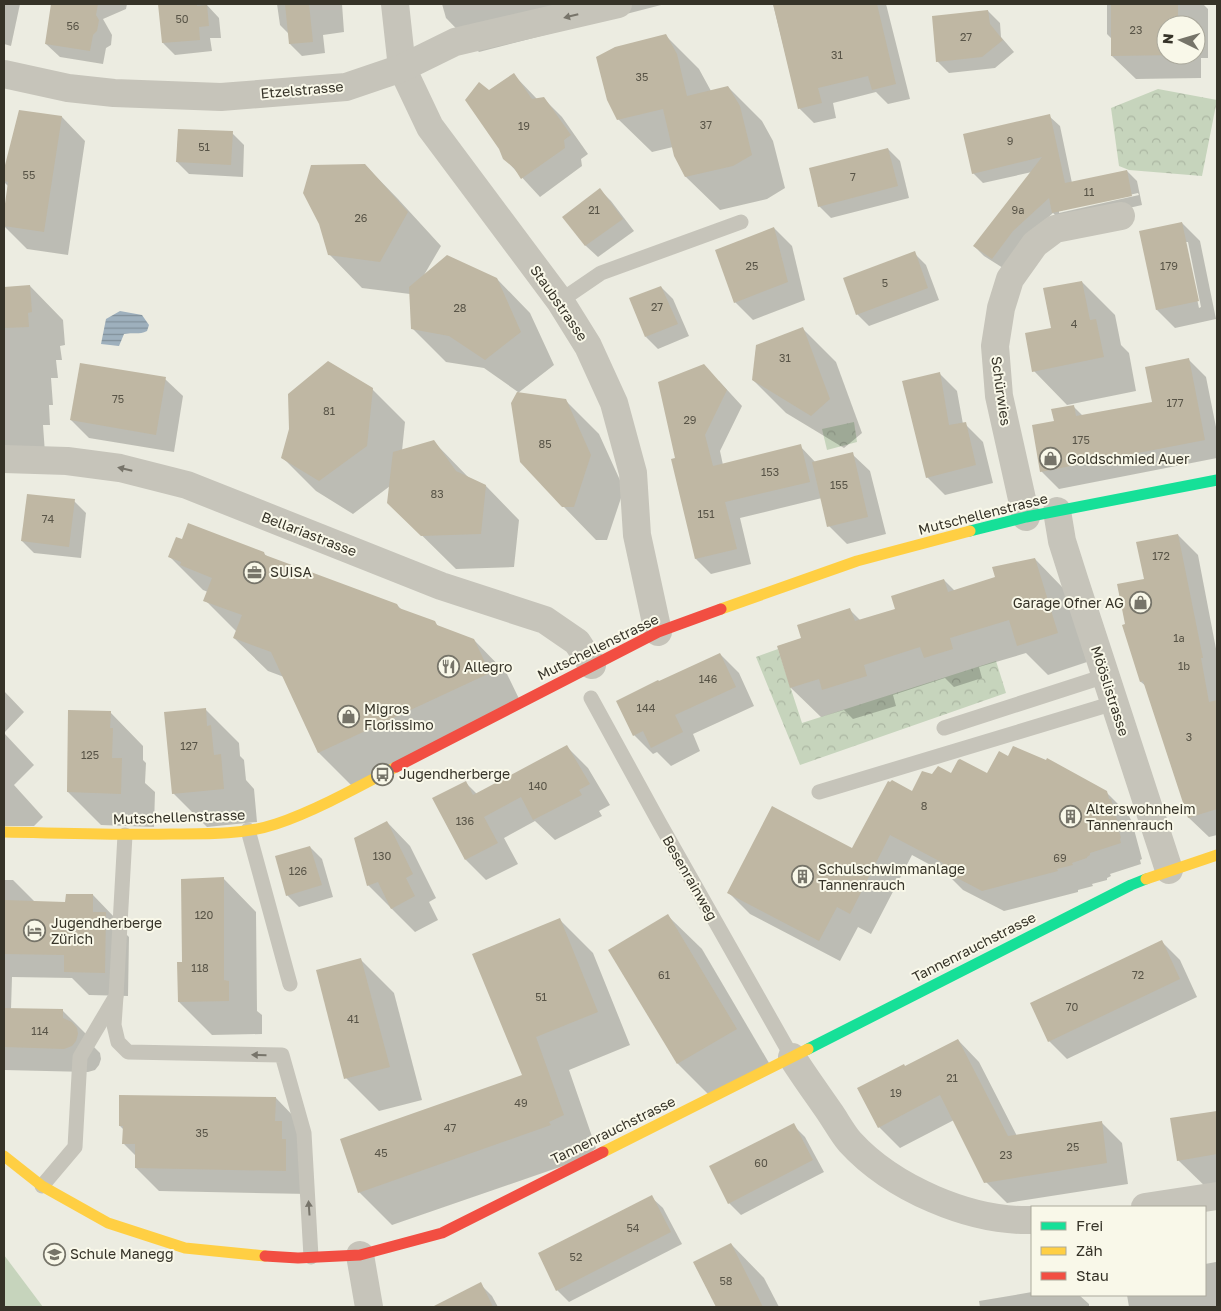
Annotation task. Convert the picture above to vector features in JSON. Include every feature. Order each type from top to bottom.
[{"type":"street","name":"Staubstrasse","points":[[395,4],[402,68],[430,127],[560,301],[588,346],[614,403],[633,473],[637,536],[658,632]]},
{"type":"street","name":"Etzelstrasse","points":[[4,74],[68,88],[114,93],[221,97],[346,87],[402,68],[455,42],[618,4]]},
{"type":"street","name":"Schürwies","points":[[1026,517],[999,396],[995,346],[1001,308],[1010,279],[1035,244],[1056,229],[1121,216]]},
{"type":"street","name":"Bellariastrasse","points":[[4,460],[67,461],[120,468],[196,489],[441,586],[545,620],[577,642],[592,665]]},
{"type":"street","name":"Mutschellenstrasse","points":[[4,832],[125,835],[200,834],[248,830],[276,824],[314,808],[383,774],[658,632],[857,561],[1026,517],[1217,480]]},
{"type":"street","name":"Mööslistrasse","points":[[1057,511],[1062,541],[1169,870]]},
{"type":"street","name":"Tannenrauchstrasse","points":[[4,1156],[42,1186],[108,1223],[156,1240],[185,1248],[235,1254],[311,1257],[360,1255],[442,1233],[1122,889],[1169,870],[1217,855]]},
{"type":"street","points":[[792,1056],[850,1142],[882,1170],[921,1194],[956,1207],[995,1218],[1031,1220]]},
{"type":"street","points":[[1151,1206],[1217,1196]]},
{"type":"street","points":[[360,1255],[369,1307]]},
{"type":"lane","points":[[560,301],[601,273],[740,222]]},
{"type":"lane","points":[[944,728],[1105,676]]},
{"type":"lane","name":"Besenrainweg","points":[[591,698],[658,822],[792,1056]]},
{"type":"lane","points":[[819,792],[1114,703]]},
{"type":"lane","points":[[248,830],[290,984]]},
{"type":"lane","points":[[125,835],[114,1025],[118,1042],[128,1052],[282,1055],[304,1133],[311,1257]]},
{"type":"lane","points":[[42,1186],[75,1147],[80,1057],[116,996]]},
{"type":"green space","points":[[1158,89],[1217,100],[1202,176],[1129,170],[1119,166],[1111,108]]},
{"type":"green space","points":[[854,422],[857,442],[827,450],[822,429]]},
{"type":"green space","points":[[778,649],[802,723],[996,661],[1006,693],[800,765],[756,657]]},
{"type":"green space","points":[[4,1255],[43,1307],[4,1307]]},
{"type":"water","points":[[120,311],[142,315],[149,325],[147,331],[124,334],[119,346],[101,344],[106,319]]},
{"type":"building","points":[[51,4],[98,4],[96,15],[99,20],[97,31],[93,35],[90,51],[45,44]]},
{"type":"building","points":[[158,4],[207,5],[209,26],[199,27],[200,40],[162,43]]},
{"type":"building","points":[[285,4],[309,4],[313,42],[289,44]]},
{"type":"building","points":[[773,4],[877,4],[896,84],[872,90],[868,76],[818,88],[822,103],[798,109]]},
{"type":"building","points":[[1111,4],[1178,4],[1178,15],[1156,15],[1156,55],[1111,56]]},
{"type":"building","points":[[988,10],[990,24],[1003,40],[982,57],[936,62],[932,16]]},
{"type":"building","points":[[666,34],[677,54],[687,96],[728,86],[740,106],[752,155],[733,166],[685,177],[674,156],[663,109],[617,120],[607,100],[596,57],[615,47]]},
{"type":"building","points":[[514,73],[532,99],[544,97],[571,135],[564,140],[565,148],[521,179],[514,168],[503,159],[499,149],[465,100],[479,82],[489,90]]},
{"type":"building","points":[[19,110],[62,116],[44,232],[4,226],[8,182],[4,181],[4,169]]},
{"type":"building","points":[[1050,114],[1065,183],[1127,170],[1132,196],[1052,213],[1049,198],[1013,231],[992,259],[973,246],[1042,157],[972,174],[963,134]]},
{"type":"building","points":[[178,129],[233,131],[231,165],[176,162]]},
{"type":"building","points":[[888,148],[898,186],[818,207],[809,168]]},
{"type":"building","points":[[365,164],[408,212],[380,262],[328,255],[319,224],[303,193],[311,165]]},
{"type":"building","points":[[600,188],[623,219],[585,246],[562,217]]},
{"type":"building","points":[[1182,222],[1199,301],[1156,310],[1139,231]]},
{"type":"building","points":[[774,227],[788,282],[734,303],[715,250]]},
{"type":"building","points":[[915,251],[928,288],[856,315],[843,278]]},
{"type":"building","points":[[447,255],[497,278],[521,332],[485,360],[449,336],[411,329],[409,287]]},
{"type":"building","points":[[1082,281],[1090,320],[1096,319],[1104,357],[1032,372],[1025,333],[1051,328],[1043,288]]},
{"type":"building","points":[[30,285],[32,312],[28,313],[29,327],[4,328],[4,287]]},
{"type":"building","points":[[661,286],[678,324],[645,337],[629,298]]},
{"type":"building","points":[[803,327],[830,399],[811,416],[752,380],[756,345]]},
{"type":"building","points":[[1189,358],[1205,440],[1040,472],[1032,425],[1054,421],[1051,409],[1074,405],[1076,416],[1152,402],[1145,367]]},
{"type":"building","points":[[328,361],[373,388],[367,446],[319,481],[281,458],[289,429],[288,394]]},
{"type":"building","points":[[80,363],[166,377],[156,435],[70,420]]},
{"type":"building","points":[[704,364],[727,390],[705,435],[713,466],[801,444],[810,482],[725,502],[737,549],[695,559],[671,459],[675,458],[658,382]]},
{"type":"building","points":[[940,372],[949,425],[966,422],[976,465],[926,478],[902,381]]},
{"type":"building","points":[[517,392],[566,399],[591,455],[574,507],[562,507],[520,462],[511,403]]},
{"type":"building","points":[[434,440],[456,471],[486,485],[481,534],[421,536],[387,503],[393,452]]},
{"type":"building","points":[[853,452],[868,517],[827,527],[812,462]]},
{"type":"building","points":[[27,494],[75,499],[69,547],[21,541]]},
{"type":"building","points":[[188,523],[264,552],[265,555],[397,604],[399,608],[435,621],[437,625],[474,639],[490,673],[318,753],[271,652],[233,638],[242,615],[203,601],[212,578],[180,565],[181,562],[168,557],[176,537],[182,539]]},
{"type":"building","points":[[1178,534],[1203,658],[1201,658],[1209,702],[1217,700],[1217,809],[1188,818],[1143,681],[1140,682],[1122,625],[1125,624],[1117,584],[1144,579],[1136,542]]},
{"type":"building","points":[[1035,558],[1058,633],[1017,646],[1009,620],[950,638],[953,649],[924,658],[920,647],[864,665],[867,676],[822,690],[819,679],[790,688],[777,646],[801,638],[797,625],[850,608],[855,621],[895,609],[891,596],[944,579],[948,592],[995,577],[992,567]]},
{"type":"building","points":[[720,653],[736,687],[675,715],[683,732],[651,748],[643,731],[633,736],[616,701]]},
{"type":"building","points":[[206,708],[207,726],[211,725],[214,755],[221,754],[224,789],[172,794],[164,712]]},
{"type":"building","points":[[68,710],[111,711],[110,728],[113,728],[112,758],[122,758],[121,794],[67,792]]},
{"type":"building","points":[[567,745],[590,784],[579,790],[582,795],[533,820],[521,797],[484,817],[498,843],[465,860],[432,798],[466,781],[473,795]]},
{"type":"building","points":[[1013,746],[1046,760],[1047,758],[1107,791],[1118,823],[1121,843],[1090,853],[1087,858],[1072,863],[1073,865],[1057,869],[1058,871],[982,891],[940,869],[943,863],[890,835],[850,914],[837,907],[819,941],[727,893],[772,806],[852,848],[888,781],[892,780],[912,791],[922,771],[932,774],[938,766],[951,773],[960,759],[987,773],[999,751],[1008,756]]},
{"type":"building","points":[[387,821],[413,874],[406,878],[415,896],[391,909],[378,882],[367,886],[354,838]]},
{"type":"building","points":[[310,846],[322,885],[286,896],[275,856]]},
{"type":"building","points":[[224,877],[224,980],[229,981],[229,1001],[178,1002],[177,962],[182,962],[181,879]]},
{"type":"building","points":[[66,894],[93,894],[93,912],[106,912],[105,973],[64,972],[64,955],[4,954],[4,900],[65,902]]},
{"type":"building","points":[[668,914],[737,1029],[677,1064],[608,950]]},
{"type":"building","points":[[560,918],[598,1012],[536,1037],[564,1115],[549,1122],[551,1125],[358,1193],[340,1139],[522,1075],[472,954]]},
{"type":"building","points":[[1162,940],[1180,979],[1048,1042],[1030,1003]]},
{"type":"building","points":[[361,958],[390,1067],[344,1079],[316,970]]},
{"type":"building","points":[[4,1008],[63,1009],[63,1018],[72,1022],[77,1028],[76,1041],[72,1046],[64,1049],[4,1047]]},
{"type":"building","points":[[958,1039],[1008,1136],[1102,1121],[1107,1163],[984,1183],[940,1095],[878,1128],[857,1088]]},
{"type":"building","points":[[119,1095],[276,1097],[275,1121],[282,1121],[282,1139],[286,1139],[286,1171],[135,1168],[135,1144],[122,1144],[123,1126],[119,1126]]},
{"type":"building","points":[[1217,1111],[1217,1154],[1177,1161],[1170,1118]]},
{"type":"building","points":[[794,1123],[813,1160],[728,1204],[709,1166]]},
{"type":"building","points":[[652,1195],[671,1232],[556,1291],[538,1253]]},
{"type":"building","points":[[731,1243],[763,1307],[716,1307],[693,1262]]},
{"type":"building","points":[[481,1282],[493,1307],[432,1307]]},
{"type":"traffic: fast","points":[[970,531],[1026,517],[1217,480]]},
{"type":"traffic: fast","points":[[808,1049],[1146,879]]},
{"type":"traffic: slow","points":[[721,609],[857,561],[970,531]]},
{"type":"traffic: slow","points":[[4,832],[197,834],[263,828],[337,798],[396,767]]},
{"type":"traffic: slow","points":[[1146,879],[1217,855]]},
{"type":"traffic: slow","points":[[603,1152],[808,1049]]},
{"type":"traffic: slow","points":[[4,1156],[42,1186],[108,1223],[185,1248],[265,1256]]},
{"type":"traffic: jam","points":[[396,767],[658,632],[721,609]]},
{"type":"traffic: jam","points":[[265,1256],[298,1258],[360,1255],[442,1233],[603,1152]]},
{"type":"place","name":"Goldschmied Auer","points":[[1051,459]]},
{"type":"place","name":"SUISA","points":[[254,572]]},
{"type":"place","name":"Garage Ofner AG","points":[[1140,603]]},
{"type":"place","name":"Allegro","points":[[448,667]]},
{"type":"place","name":"Migros Florissimo","points":[[348,717]]},
{"type":"place","name":"Jugendherberge","points":[[383,774]]},
{"type":"place","name":"Alterswohnheim Tannenrauch","points":[[1070,817]]},
{"type":"place","name":"Schulschwimmanlage Tannenrauch","points":[[802,877]]},
{"type":"place","name":"Jugendherberge Zürich","points":[[35,931]]},
{"type":"place","name":"Schule Manegg","points":[[54,1254]]}]
